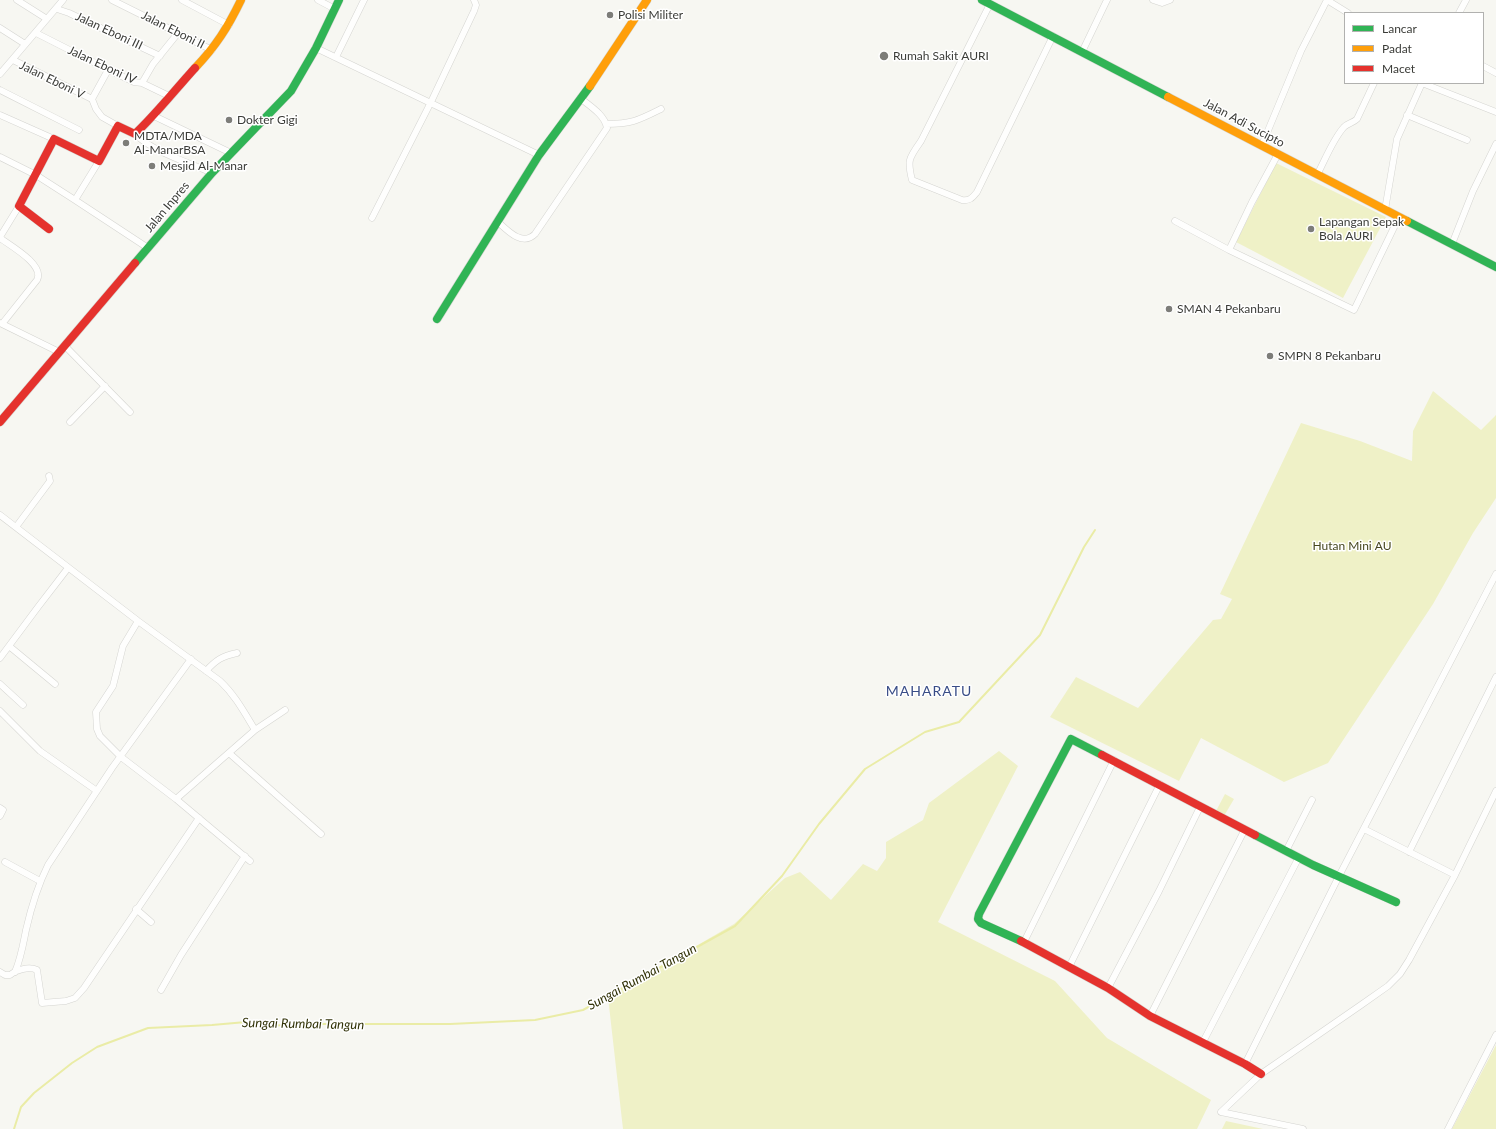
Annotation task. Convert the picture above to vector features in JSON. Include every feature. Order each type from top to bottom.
[{"type":"street","points":[[17,0],[47,19]]},
{"type":"street","points":[[1,71],[36,34],[63,0]]},
{"type":"street","name":"Jalan Eboni II","points":[[112,0],[212,50]]},
{"type":"street","points":[[182,0],[229,25]]},
{"type":"street","points":[[135,134],[154,116],[169,96],[212,50],[229,25],[241,0]]},
{"type":"street","points":[[318,0],[335,9]]},
{"type":"street","name":"Jalan Inpres","points":[[0,422],[212,173],[291,91],[316,48],[340,0]]},
{"type":"street","points":[[336,57],[364,0]]},
{"type":"street","points":[[372,218],[431,102],[474,11],[476,5],[474,0]]},
{"type":"street","points":[[437,319],[539,156],[597,76],[647,0]]},
{"type":"street","name":"Jalan Adi Sucipto","points":[[982,0],[1496,267]]},
{"type":"street","points":[[1082,52],[1108,0]]},
{"type":"street","points":[[1153,0],[1162,3],[1170,0]]},
{"type":"street","points":[[1262,145],[1298,58],[1327,0],[1346,12]]},
{"type":"street","points":[[1460,12],[1466,0]]},
{"type":"street","points":[[990,4],[921,141],[910,156],[909,167],[912,180],[962,200],[968,201],[972,198],[977,192],[1052,36]]},
{"type":"street","name":"Jalan Eboni III","points":[[57,9],[70,13],[160,56]]},
{"type":"street","points":[[0,28],[25,44]]},
{"type":"street","points":[[142,83],[178,32]]},
{"type":"street","name":"Jalan Eboni IV","points":[[36,34],[108,70],[134,82],[142,83],[169,96]]},
{"type":"street","points":[[316,48],[431,102],[539,156]]},
{"type":"street","name":"Jalan Eboni V","points":[[13,60],[92,99]]},
{"type":"street","points":[[1484,67],[1496,73]]},
{"type":"street","points":[[108,70],[92,99],[96,109],[102,117],[135,134],[142,142],[212,173]]},
{"type":"street","points":[[1317,175],[1339,133],[1346,125],[1353,122],[1357,118],[1374,84]]},
{"type":"street","points":[[1385,210],[1398,134],[1422,84]]},
{"type":"street","points":[[1425,84],[1496,112]]},
{"type":"street","points":[[0,90],[79,130]]},
{"type":"street","points":[[497,221],[514,235],[526,240],[530,239],[535,234],[607,128],[606,124],[598,113],[580,98]]},
{"type":"street","points":[[606,124],[619,124],[639,120],[661,109]]},
{"type":"street","points":[[0,115],[99,161]]},
{"type":"street","points":[[1407,115],[1467,140]]},
{"type":"street","points":[[154,116],[231,154]]},
{"type":"street","points":[[75,200],[118,126]]},
{"type":"street","points":[[54,139],[36,175],[0,238],[24,254],[38,269],[39,274],[37,280],[1,324],[62,349],[105,386],[130,412]]},
{"type":"street","points":[[1452,244],[1473,191],[1496,144]]},
{"type":"street","points":[[1229,250],[1252,202],[1278,154]]},
{"type":"street","points":[[0,157],[36,175],[148,248]]},
{"type":"street","points":[[19,206],[49,229]]},
{"type":"street","points":[[1175,221],[1229,250],[1354,310],[1400,217]]},
{"type":"street","points":[[70,422],[105,386]]},
{"type":"street","points":[[16,527],[50,481],[49,476]]},
{"type":"street","points":[[0,515],[229,690],[255,730]]},
{"type":"street","points":[[0,658],[68,568]]},
{"type":"street","points":[[1245,1064],[1339,876],[1496,574]]},
{"type":"street","points":[[138,621],[123,646],[113,686],[96,712],[100,736],[121,757],[176,799],[248,858],[181,955],[161,990]]},
{"type":"street","points":[[9,646],[55,684]]},
{"type":"street","points":[[206,671],[214,662],[223,656],[236,653]]},
{"type":"street","points":[[14,972],[22,952],[26,929],[40,881],[48,865],[97,791],[190,659]]},
{"type":"street","points":[[1409,852],[1496,677]]},
{"type":"street","points":[[0,684],[23,705]]},
{"type":"street","points":[[176,799],[255,730],[285,710]]},
{"type":"street","points":[[0,711],[43,753],[97,791]]},
{"type":"street","points":[[1261,1074],[1245,1064],[1150,1016],[1108,988],[1024,942],[981,923],[978,919],[979,914],[1071,739],[1114,760],[1286,851],[1396,902]]},
{"type":"street","points":[[229,753],[321,834]]},
{"type":"street","points":[[1024,942],[1114,760]]},
{"type":"street","points":[[1069,967],[1160,784]]},
{"type":"street","points":[[1303,1129],[1221,1112],[1261,1074],[1361,1006],[1388,986],[1400,974],[1455,875],[1496,791]]},
{"type":"street","points":[[1286,851],[1312,800]]},
{"type":"street","points":[[1108,988],[1159,892],[1200,806]]},
{"type":"street","points":[[0,808],[3,810],[0,816]]},
{"type":"street","points":[[0,972],[5,975],[10,975],[14,972],[32,968],[36,970],[42,1003],[66,1001],[75,998],[84,988],[112,948],[136,909],[199,818]]},
{"type":"street","points":[[1364,829],[1455,875]]},
{"type":"street","points":[[1150,1016],[1245,830]]},
{"type":"street","points":[[1202,1042],[1299,857]]},
{"type":"street","points":[[5,862],[40,881]]},
{"type":"street","points":[[136,909],[151,922]]},
{"type":"street","points":[[1448,1129],[1496,1035]]},
{"type":"green space","name":"Lapangan Sepak Bola AURI","points":[[1276,163],[1386,217],[1343,298],[1236,242]]},
{"type":"green space","name":"Hutan Mini AU","points":[[1433,391],[1481,430],[1496,415],[1496,498],[1473,533],[1433,604],[1328,763],[1284,782],[1201,738],[1179,781],[1050,717],[1076,677],[1138,708],[1213,620],[1221,619],[1232,599],[1220,594],[1301,423],[1360,441],[1412,461],[1413,431]]},
{"type":"green space","points":[[999,751],[1018,766],[938,922],[1055,981],[1107,1038],[1211,1100],[1197,1129],[623,1129],[608,997],[734,924],[785,878],[800,872],[831,900],[863,864],[877,871],[886,858],[886,842],[923,820],[929,803]]},
{"type":"green space","points":[[1225,794],[1234,799],[1224,816],[1216,811]]},
{"type":"green space","points":[[1496,1045],[1496,1129],[1452,1129]]},
{"type":"green space","points":[[1226,1121],[1263,1129],[1222,1129]]},
{"type":"waterway","name":"Sungai Rumbai Tangun","points":[[14,1129],[21,1107],[34,1093],[72,1063],[97,1047],[148,1028],[246,1022],[265,1026],[306,1024],[450,1024],[535,1020],[583,1010],[735,926],[782,876],[819,824],[865,769],[925,732],[959,722],[1040,635],[1084,547],[1095,530]]},
{"type":"traffic: fast","points":[[135,263],[212,173],[291,91],[316,48],[339,0]]},
{"type":"traffic: fast","points":[[982,0],[1168,97]]},
{"type":"traffic: fast","points":[[437,319],[539,155],[590,86]]},
{"type":"traffic: fast","points":[[1407,221],[1496,267]]},
{"type":"traffic: fast","points":[[1021,941],[981,923],[978,919],[979,914],[1071,739],[1102,755]]},
{"type":"traffic: fast","points":[[1255,835],[1313,865],[1396,902]]},
{"type":"traffic: slow","points":[[195,68],[221,36],[241,0]]},
{"type":"traffic: slow","points":[[590,86],[647,0]]},
{"type":"traffic: slow","points":[[1168,97],[1407,221]]},
{"type":"traffic: jam","points":[[49,229],[19,206],[54,139],[99,161],[118,126],[135,134],[195,68]]},
{"type":"traffic: jam","points":[[0,422],[135,263]]},
{"type":"traffic: jam","points":[[1102,755],[1255,835]]},
{"type":"traffic: jam","points":[[1021,941],[1108,988],[1150,1016],[1245,1064],[1261,1074]]},
{"type":"place","name":"Polisi Militer","points":[[610,15]]},
{"type":"place","name":"Rumah Sakit AURI","points":[[884,56]]},
{"type":"place","name":"Dokter Gigi","points":[[229,120]]},
{"type":"place","name":"MDTA/MDA Al-ManarBSA","points":[[126,143]]},
{"type":"place","name":"Mesjid Al-Manar","points":[[152,166]]},
{"type":"place","name":"Lapangan Sepak Bola AURI","points":[[1311,229]]},
{"type":"place","name":"SMAN 4 Pekanbaru","points":[[1169,309]]},
{"type":"place","name":"SMPN 8 Pekanbaru","points":[[1270,356]]},
{"type":"district","name":"MAHARATU","points":[[929,691]]}]
